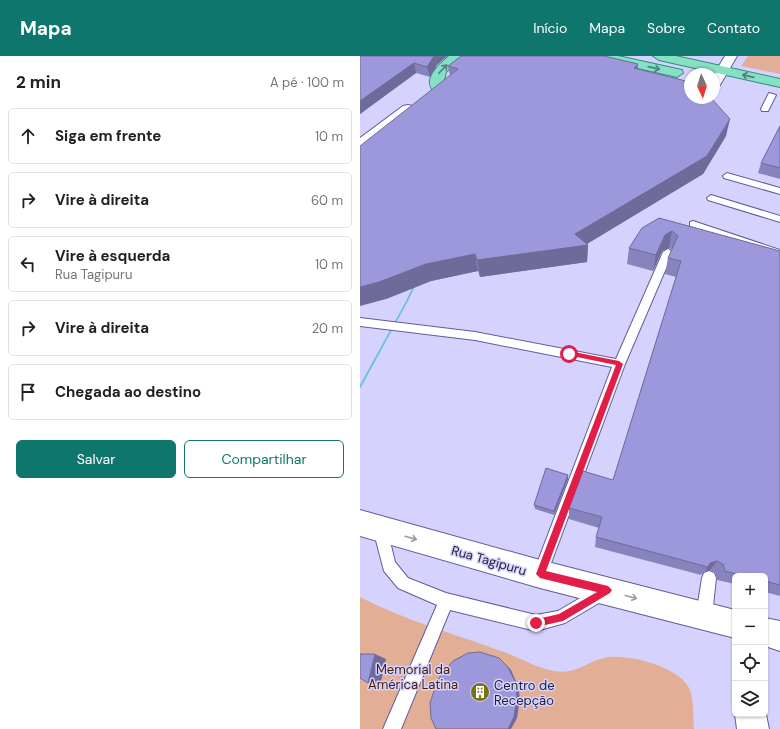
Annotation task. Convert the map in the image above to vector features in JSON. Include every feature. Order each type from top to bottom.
[{"type":"main road","points":[[437,86],[438,74],[441,69],[457,56]]},
{"type":"main road","points":[[602,56],[684,75]]},
{"type":"main road","points":[[659,56],[780,83]]},
{"type":"main road","points":[[720,83],[729,85]]},
{"type":"main road","points":[[758,92],[776,96]]},
{"type":"street","points":[[720,73],[731,56]]},
{"type":"street","points":[[360,145],[468,63]]},
{"type":"street","name":"Rua Tagipuru","points":[[370,526],[540,574],[608,590],[732,623]]},
{"type":"street","points":[[768,633],[780,636]]},
{"type":"street","points":[[751,717],[753,729]]},
{"type":"lane","points":[[765,109],[776,96]]},
{"type":"lane","points":[[727,176],[780,191]]},
{"type":"lane","points":[[711,198],[780,219]]},
{"type":"lane","points":[[693,224],[780,254]]},
{"type":"lane","points":[[540,574],[619,364],[668,252]]},
{"type":"lane","points":[[360,322],[475,336],[619,364]]},
{"type":"lane","points":[[370,526],[389,566],[403,583],[446,600],[536,623],[560,618],[608,590]]},
{"type":"lane","points":[[704,616],[709,578]]},
{"type":"lane","points":[[392,729],[446,600]]},
{"type":"green space","points":[[748,56],[780,56],[780,74],[741,66]]},
{"type":"green space","name":"Memorial da América Latina","points":[[360,597],[394,613],[504,652],[549,670],[566,672],[596,660],[613,657],[638,659],[665,668],[676,674],[685,682],[690,690],[693,704],[694,729],[360,729]]},
{"type":"water","points":[[485,141],[408,301],[360,389],[360,385],[406,301],[482,142]]},
{"type":"building","points":[[360,56],[434,56],[427,67],[414,63],[360,101]]},
{"type":"building","points":[[461,56],[604,56],[638,64],[634,68],[684,80],[684,104],[716,104],[730,119],[707,156],[575,234],[588,245],[477,260],[475,254],[426,264],[379,282],[360,287],[360,146],[458,69],[448,66]]},
{"type":"building","points":[[780,126],[780,168],[761,163]]},
{"type":"building","points":[[659,218],[780,251],[780,585],[768,582],[768,573],[733,573],[725,571],[723,564],[717,561],[710,563],[708,567],[596,537],[602,517],[569,508],[583,471],[613,480],[681,261],[668,258],[678,236],[672,231],[665,235],[656,255],[629,248],[642,228]]},
{"type":"building","points":[[546,468],[568,475],[554,511],[534,505]]},
{"type":"building","name":"Centro de Recepção","points":[[480,652],[499,658],[508,667],[516,683],[517,697],[514,717],[508,729],[436,729],[431,718],[430,703],[438,679],[453,661],[468,653]]},
{"type":"building","points":[[360,654],[375,654],[368,683],[360,678]]},
{"type":"place","name":"Centro de Recepção","points":[[480,692]]},
{"type":"route","points":[[536,623],[560,618],[572,613],[608,590],[540,574],[619,364],[569,354]]}]
